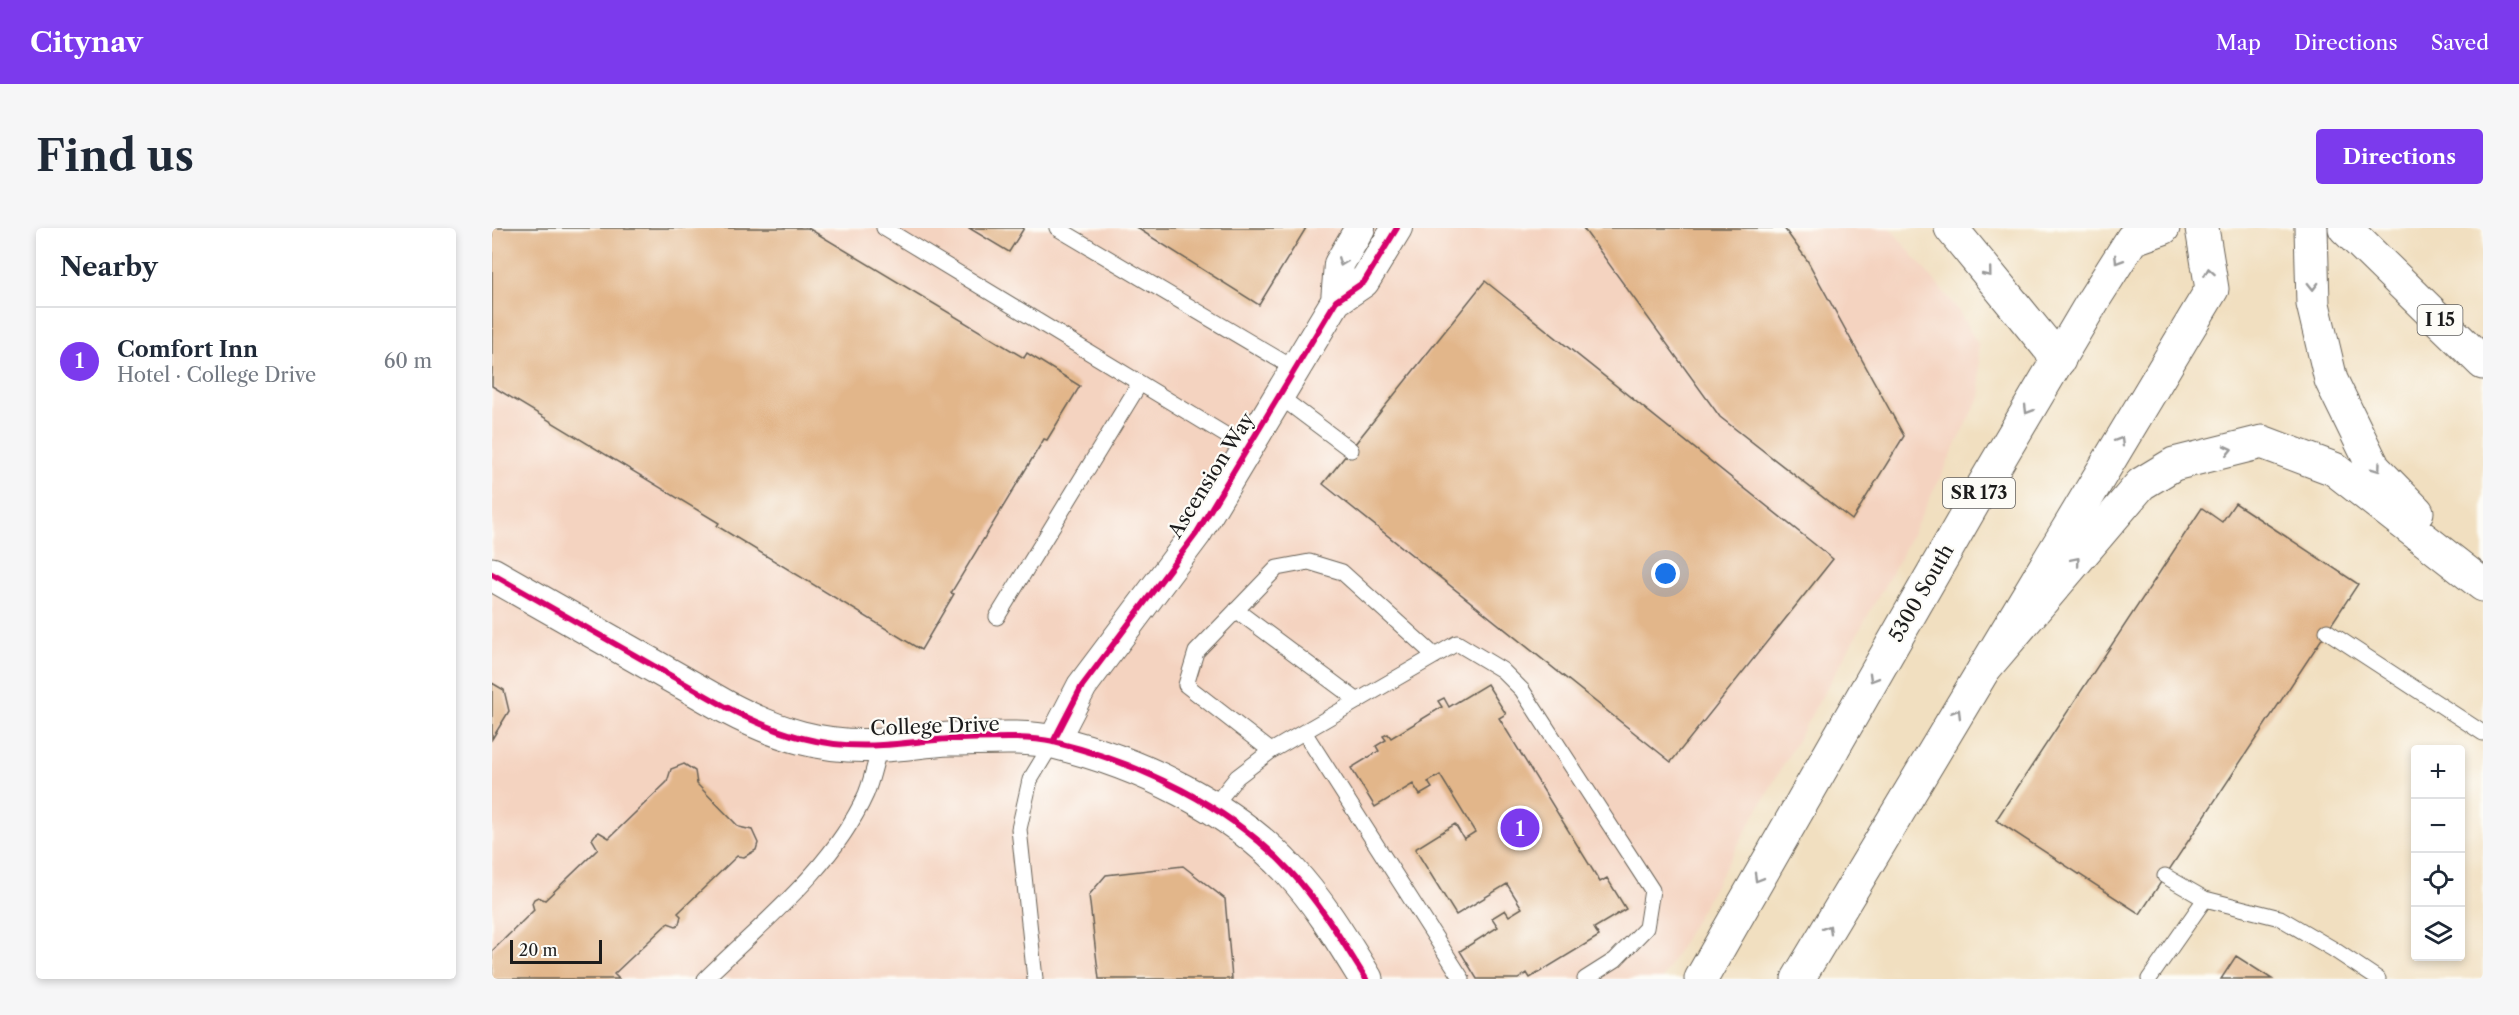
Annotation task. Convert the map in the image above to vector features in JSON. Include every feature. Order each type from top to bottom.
[{"type":"main road","points":[[1951,228],[2059,360]]},
{"type":"main road","name":"5300 South","points":[[1701,979],[1979,493],[2132,239],[2163,228]]},
{"type":"main road","points":[[1798,979],[2212,289],[2202,228]]},
{"type":"main road","points":[[2311,228],[2313,304],[2336,389],[2374,468],[2483,584]]},
{"type":"main road","name":"I 15","points":[[2345,228],[2483,363]]},
{"type":"main road","points":[[1984,669],[2141,484],[2174,464],[2262,442],[2334,469],[2483,584]]},
{"type":"main road","name":"College Drive","points":[[492,574],[640,660],[763,726],[797,738],[839,744],[880,746],[947,739],[1053,742],[1123,764],[1213,807],[1265,847],[1290,871],[1310,895],[1366,979]]},
{"type":"street","name":"Ascension Way","points":[[1336,301],[1339,264],[1360,228]]},
{"type":"street","name":"Ascension Way","points":[[1053,742],[1082,686],[1196,534],[1336,301],[1364,282],[1397,228]]},
{"type":"lane","points":[[884,228],[1247,448]]},
{"type":"lane","points":[[1058,228],[1295,369]]},
{"type":"lane","points":[[997,618],[1140,383]]},
{"type":"lane","points":[[1279,396],[1350,450]]},
{"type":"lane","points":[[1271,751],[1186,685],[1196,652],[1277,567],[1309,562],[1342,572],[1435,656]]},
{"type":"lane","points":[[1236,610],[1358,700]]},
{"type":"lane","points":[[2327,631],[2483,733]]},
{"type":"lane","points":[[1213,807],[1237,777],[1271,751],[1457,643],[1502,670],[1522,690],[1652,890],[1646,928],[1616,960],[1585,979]]},
{"type":"lane","points":[[1304,732],[1462,979]]},
{"type":"lane","points":[[1035,979],[1018,829],[1030,780],[1053,742]]},
{"type":"lane","points":[[705,979],[816,870],[842,835],[866,794],[880,746]]},
{"type":"lane","points":[[2165,876],[2205,899],[2280,918],[2334,949],[2378,979]]},
{"type":"lane","points":[[2149,979],[2205,899]]},
{"type":"shaded area","points":[[492,228],[1890,228],[1956,307],[1978,344],[1981,395],[1899,560],[1662,979],[492,979]]},
{"type":"building","points":[[492,228],[808,228],[1024,358],[1027,353],[1080,386],[1047,440],[1044,439],[951,593],[954,594],[921,650],[717,526],[719,523],[492,386]]},
{"type":"building","points":[[969,228],[1024,228],[1009,252]]},
{"type":"building","points":[[1137,228],[1306,228],[1259,305]]},
{"type":"building","points":[[1583,228],[1784,228],[1807,260],[1904,436],[1852,520],[1720,417]]},
{"type":"building","points":[[1485,281],[1833,559],[1671,762],[1323,484]]},
{"type":"building","points":[[2235,503],[2358,584],[2140,914],[1996,820],[2202,508],[2222,522]]},
{"type":"building","points":[[492,683],[504,690],[509,711],[492,739]]},
{"type":"building","points":[[1487,684],[1506,714],[1499,718],[1600,882],[1607,878],[1626,909],[1594,928],[1599,936],[1530,978],[1527,973],[1518,979],[1477,979],[1460,951],[1498,927],[1492,918],[1505,910],[1509,916],[1522,908],[1507,884],[1456,915],[1415,849],[1455,824],[1464,839],[1475,832],[1440,775],[1428,782],[1432,788],[1420,795],[1413,784],[1375,807],[1351,768],[1379,751],[1376,746],[1386,740],[1383,736],[1388,734],[1391,738],[1442,707],[1438,701],[1444,698],[1449,707]]},
{"type":"building","points":[[684,764],[695,771],[697,784],[739,827],[752,830],[758,843],[756,850],[744,857],[737,856],[678,913],[681,916],[679,924],[676,926],[668,923],[614,974],[619,979],[492,979],[492,951],[534,910],[532,903],[534,899],[538,897],[545,900],[598,849],[592,839],[595,835],[599,832],[609,838],[667,782],[671,769]]},
{"type":"building","points":[[1183,866],[1225,899],[1232,979],[1099,979],[1089,895],[1106,875]]},
{"type":"building","points":[[2236,956],[2272,979],[2221,979]]},
{"type":"cycle path","points":[[1053,742],[1082,686],[1196,534],[1336,301],[1364,282],[1397,228]]},
{"type":"cycle path","points":[[492,574],[726,707],[764,725],[801,738],[860,746],[950,739],[1042,740],[1086,751],[1151,775],[1212,807],[1266,848],[1311,896],[1366,979]]},
{"type":"place","name":"Comfort Inn","points":[[1520,828]]}]
